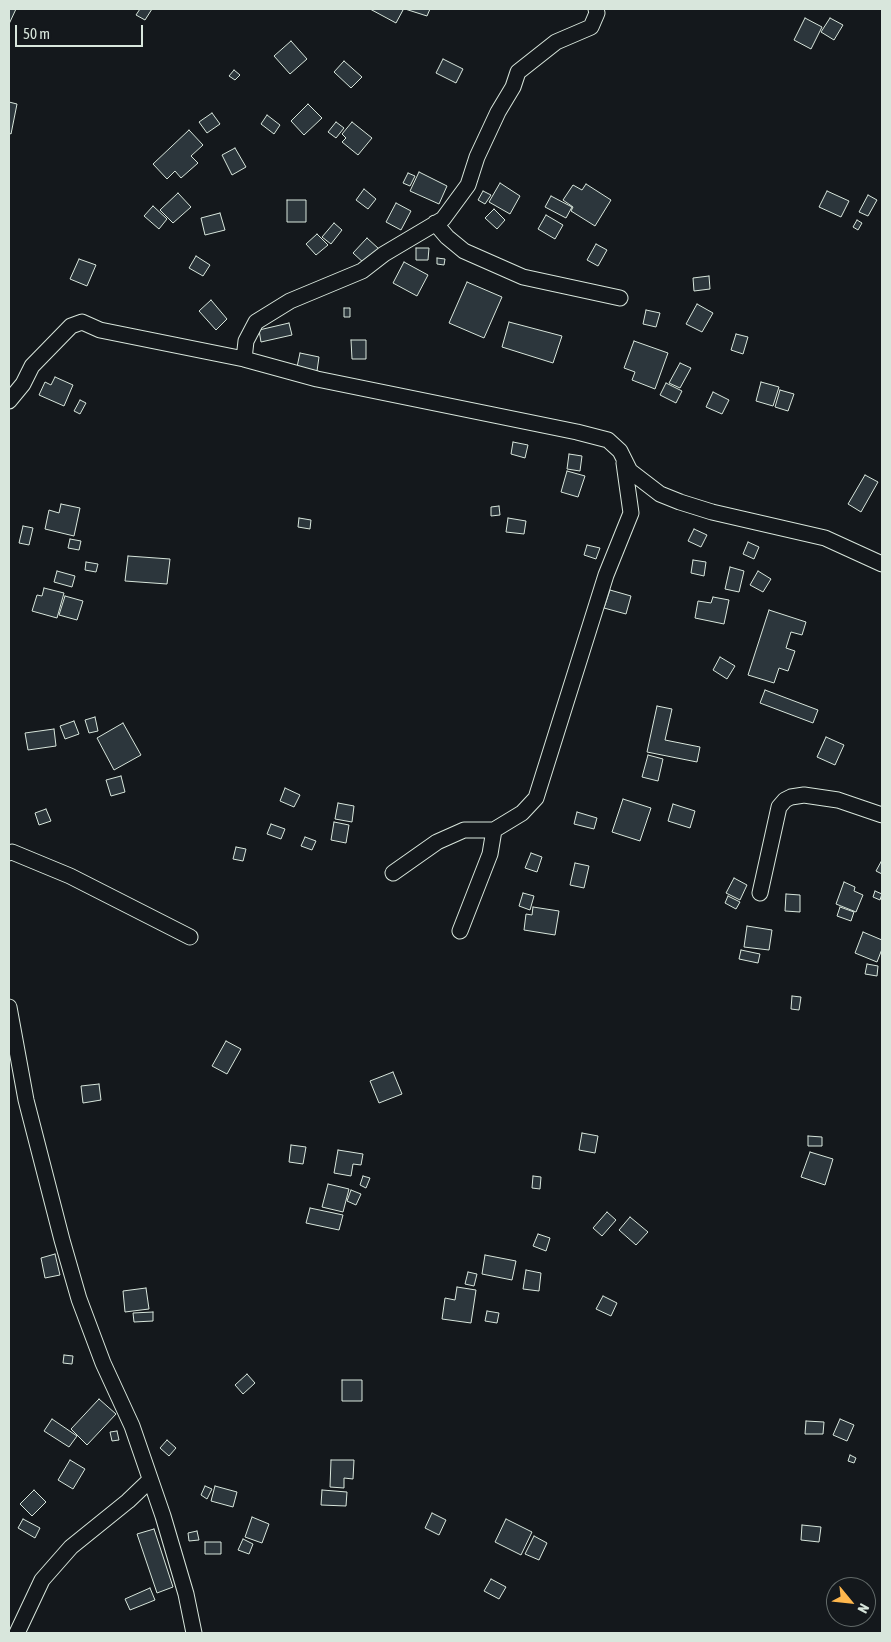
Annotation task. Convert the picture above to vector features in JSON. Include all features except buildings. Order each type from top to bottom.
[{"type":"street","points":[[244,359],[246,341],[256,322],[290,300],[362,271],[384,254],[443,218],[468,186],[476,157],[498,112],[513,87],[518,72],[556,42],[591,26],[597,13],[596,9]]},
{"type":"street","points":[[434,223],[464,251],[523,277],[620,298]]},
{"type":"street","points":[[9,401],[22,384],[32,366],[71,326],[82,322],[100,330],[244,359],[317,379],[578,432],[608,440],[620,451],[630,471],[660,494],[680,502],[752,522],[787,528],[825,538],[882,564]]},
{"type":"street","points":[[393,873],[437,842],[464,830],[494,830],[522,813],[536,798],[606,575],[631,513],[623,459]]},
{"type":"street","points":[[760,893],[779,807],[785,800],[804,795],[838,800],[882,815]]},
{"type":"street","points":[[460,931],[490,854],[494,830]]},
{"type":"street","points":[[9,853],[12,852],[70,876],[190,937]]},
{"type":"street","points":[[9,1007],[26,1100],[62,1240],[80,1299],[104,1363],[132,1426],[163,1516],[194,1633]]},
{"type":"street","points":[[17,1633],[42,1580],[71,1547],[104,1522],[150,1480]]}]
